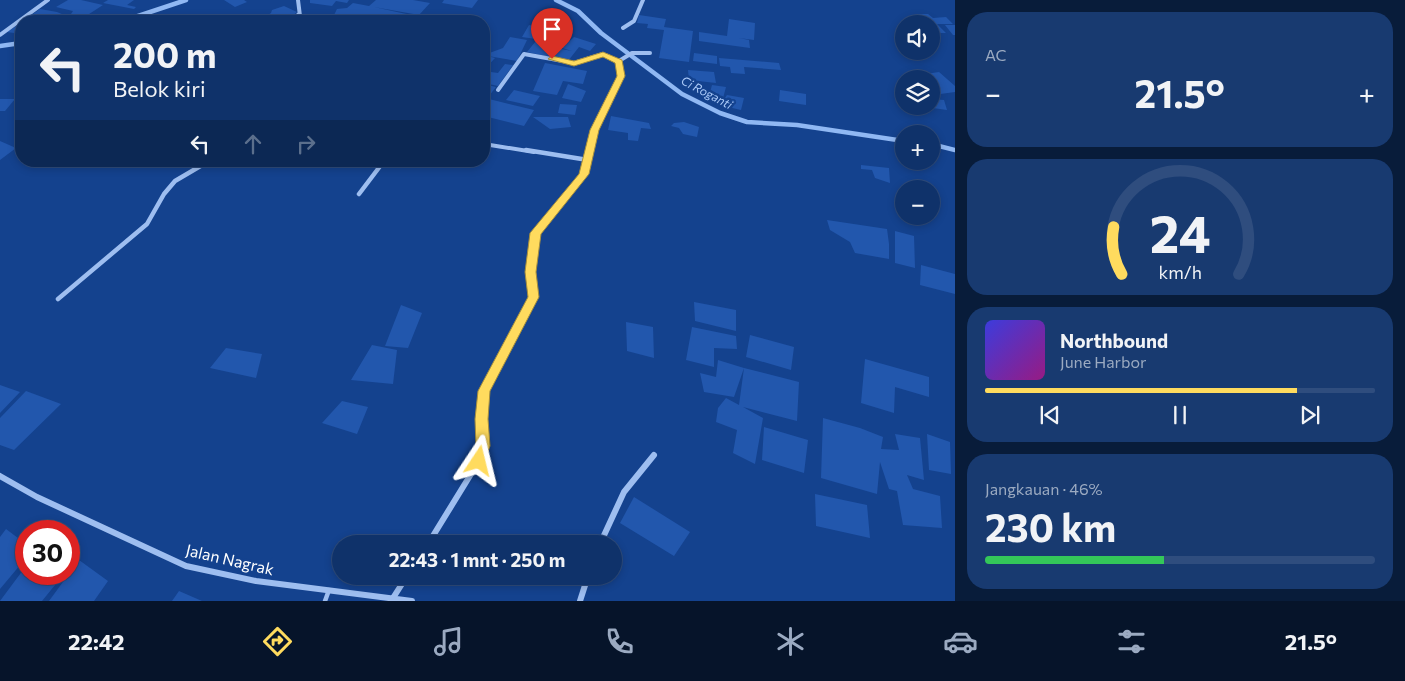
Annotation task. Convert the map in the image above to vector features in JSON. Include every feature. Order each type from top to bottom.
[{"type":"street","points":[[27,15],[48,0]]},
{"type":"street","points":[[298,0],[299,14]]},
{"type":"street","points":[[624,28],[634,21],[644,0]]},
{"type":"street","points":[[0,35],[15,24]]},
{"type":"street","points":[[619,61],[632,52],[650,53]]},
{"type":"street","points":[[498,90],[524,54],[574,63],[603,54],[619,61]]},
{"type":"street","points":[[434,535],[471,477],[479,461],[483,446],[484,391],[534,297],[530,272],[536,233],[584,174],[594,130],[621,76],[619,61]]},
{"type":"street","points":[[490,145],[588,160]]},
{"type":"street","points":[[58,299],[147,224],[164,194],[176,181],[199,167]]},
{"type":"street","points":[[359,194],[379,167]]},
{"type":"street","points":[[604,535],[624,492],[654,455]]},
{"type":"street","name":"Jalan Nagrak","points":[[0,476],[37,496],[186,566],[256,581],[412,601]]},
{"type":"street","points":[[393,598],[401,585]]},
{"type":"street","points":[[580,601],[585,585]]},
{"type":"lane","points":[[325,601],[329,590]]},
{"type":"building","points":[[68,0],[81,0],[103,5],[88,15],[71,14],[73,11],[56,7]]},
{"type":"building","points":[[108,0],[134,0],[127,5],[136,7],[134,9],[103,3]]},
{"type":"building","points":[[224,0],[244,0],[247,2],[235,7]]},
{"type":"building","points":[[310,0],[349,0],[347,3],[336,1],[332,6],[310,3]]},
{"type":"building","points":[[376,0],[413,0],[430,3],[419,15],[374,7],[411,15],[334,15],[337,9],[347,8],[353,3],[369,6]]},
{"type":"building","points":[[444,0],[478,0],[472,8],[442,3]]},
{"type":"building","points":[[284,6],[297,12],[294,15],[268,15],[272,10]]},
{"type":"building","points":[[40,9],[64,15],[32,15]]},
{"type":"building","points":[[639,15],[666,19],[664,27],[693,31],[689,62],[659,58],[664,30],[647,28],[648,24],[637,23]]},
{"type":"building","points":[[940,17],[946,17],[953,24],[940,24]]},
{"type":"building","points":[[729,19],[755,23],[754,40],[739,38],[749,40],[750,48],[699,41],[699,32],[727,36]]},
{"type":"building","points":[[529,25],[543,28],[536,39],[522,37]]},
{"type":"building","points":[[945,25],[955,25],[955,35],[953,35]]},
{"type":"building","points":[[15,27],[15,33],[7,32]]},
{"type":"building","points":[[940,27],[946,33],[940,33]]},
{"type":"building","points":[[544,31],[555,34],[546,46],[572,51],[562,48],[574,37],[596,44],[590,51],[579,47],[568,61],[527,52]]},
{"type":"building","points":[[510,37],[527,40],[517,61],[490,56],[490,53],[503,48]]},
{"type":"building","points":[[694,53],[717,56],[717,64],[693,61]]},
{"type":"building","points":[[490,57],[495,58],[490,63]]},
{"type":"building","points":[[719,58],[779,63],[781,70],[744,67],[745,74],[731,73],[730,67],[720,66]]},
{"type":"building","points":[[545,63],[587,71],[583,84],[563,81],[557,95],[533,91]]},
{"type":"building","points":[[505,64],[513,65],[498,86],[490,84],[491,72],[498,73]]},
{"type":"building","points":[[688,70],[714,72],[716,83],[689,80]]},
{"type":"building","points":[[940,73],[955,86],[955,92],[940,94]]},
{"type":"building","points":[[568,84],[586,91],[581,102],[562,98]]},
{"type":"building","points":[[712,85],[726,87],[722,102],[708,100]]},
{"type":"building","points":[[490,86],[496,87],[490,95]]},
{"type":"building","points":[[514,90],[540,96],[533,106],[506,100]]},
{"type":"building","points":[[780,90],[806,94],[806,105],[779,101]]},
{"type":"building","points":[[727,95],[744,98],[741,110],[724,106],[722,102]]},
{"type":"building","points":[[0,99],[15,99],[5,111],[0,111]]},
{"type":"building","points":[[490,99],[534,110],[524,126],[490,118]]},
{"type":"building","points":[[940,100],[944,100],[947,110],[940,109]]},
{"type":"building","points":[[560,104],[577,105],[575,115],[558,113]]},
{"type":"building","points":[[611,116],[649,123],[651,129],[641,128],[638,141],[628,140],[628,133],[608,130]]},
{"type":"building","points":[[533,117],[568,117],[571,127],[550,129]]},
{"type":"building","points":[[684,122],[699,127],[697,137],[683,134],[679,128],[671,126],[674,123]]},
{"type":"building","points":[[0,141],[15,148],[15,149],[0,160]]},
{"type":"building","points":[[861,165],[889,168],[890,183],[875,178],[872,170],[861,169]]},
{"type":"building","points":[[827,220],[887,229],[889,259],[855,253],[850,242],[830,230]]},
{"type":"building","points":[[895,231],[914,236],[915,268],[895,263]]},
{"type":"building","points":[[921,265],[955,274],[955,294],[920,285]]},
{"type":"building","points":[[694,302],[736,310],[736,331],[695,321]]},
{"type":"building","points":[[401,305],[422,313],[408,348],[385,346]]},
{"type":"building","points":[[626,322],[653,327],[654,358],[627,351]]},
{"type":"building","points":[[692,327],[736,336],[737,349],[714,348],[714,367],[686,360]]},
{"type":"building","points":[[750,335],[794,347],[791,370],[746,357]]},
{"type":"building","points":[[372,345],[397,350],[393,384],[351,380]]},
{"type":"building","points":[[226,348],[262,354],[256,378],[210,368]]},
{"type":"building","points":[[865,359],[929,377],[929,397],[895,387],[894,413],[861,403]]},
{"type":"building","points":[[718,360],[744,368],[734,397],[704,392],[700,373],[716,377]]},
{"type":"building","points":[[744,368],[799,382],[797,421],[743,407],[763,418],[755,464],[733,453],[737,430],[716,422],[718,408],[726,398],[739,405]]},
{"type":"building","points":[[0,385],[20,392],[0,413]]},
{"type":"building","points":[[26,391],[61,404],[14,450],[0,445],[0,418]]},
{"type":"building","points":[[342,401],[368,407],[357,434],[322,423]]},
{"type":"building","points":[[823,418],[860,428],[883,437],[881,449],[899,450],[895,434],[920,438],[924,480],[907,475],[913,489],[940,496],[942,528],[903,525],[897,491],[889,489],[880,462],[877,494],[821,478]]},
{"type":"building","points":[[764,427],[808,440],[804,473],[762,460]]},
{"type":"building","points":[[927,434],[950,442],[951,474],[929,470]]},
{"type":"building","points":[[815,494],[867,505],[870,538],[816,526]]},
{"type":"building","points":[[634,497],[690,532],[674,556],[620,523]]},
{"type":"building","points":[[6,529],[15,536],[15,571],[0,589],[0,537]]},
{"type":"building","points":[[80,561],[108,581],[94,601],[49,601],[61,585],[80,585]]},
{"type":"building","points":[[15,581],[15,585],[55,585],[42,601],[0,601]]},
{"type":"building","points":[[179,591],[202,601],[172,601]]},
{"type":"waterway","name":"Ci Roganti","points":[[141,15],[186,0]]},
{"type":"waterway","name":"Ci Roganti","points":[[556,0],[578,11],[601,33],[682,94],[720,113],[747,122],[797,125],[895,140]]},
{"type":"waterway","name":"Ci Roganti","points":[[0,46],[15,44]]},
{"type":"waterway","name":"Ci Roganti","points":[[940,146],[955,150]]},
{"type":"route","points":[[479,461],[483,446],[482,405],[484,391],[534,297],[530,272],[533,241],[536,233],[584,174],[594,130],[621,76],[619,61],[603,54],[597,54],[578,63],[552,59]]}]
